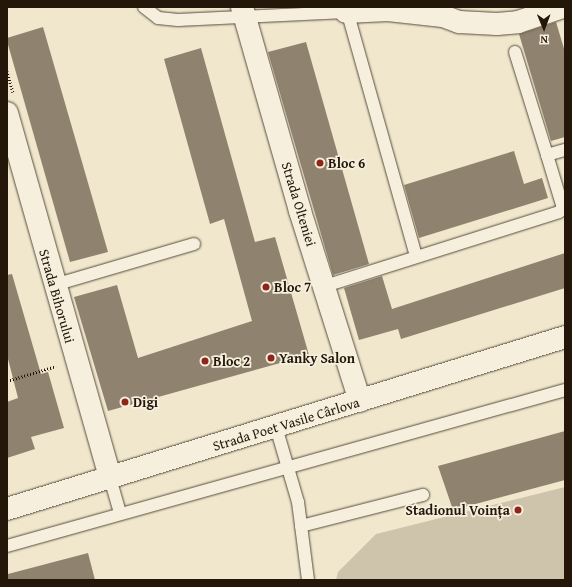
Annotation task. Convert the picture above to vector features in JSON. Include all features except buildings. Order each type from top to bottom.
[{"type":"street","points":[[346,9],[442,11],[459,22],[497,24],[535,18],[563,7]]},
{"type":"street","name":"Strada Olteniei","points":[[242,11],[360,401]]},
{"type":"street","name":"Strada Bihorului","points":[[7,113],[54,285],[110,478]]},
{"type":"street","name":"Strada Poet Vasile Cârlova","points":[[7,509],[565,338]]},
{"type":"lane","points":[[144,7],[158,18],[242,11],[346,9],[416,256]]},
{"type":"lane","points":[[325,286],[559,212],[563,208],[515,52]]},
{"type":"lane","points":[[547,155],[565,150]]},
{"type":"lane","points":[[54,285],[194,244]]},
{"type":"lane","points":[[7,546],[120,512],[565,390]]},
{"type":"lane","points":[[276,427],[301,526],[308,580]]},
{"type":"lane","points":[[110,478],[120,512]]},
{"type":"lane","points":[[301,526],[423,495]]},
{"type":"path","points":[[7,381],[76,360]]},
{"type":"shaded area","name":"Stadionul Voința","points":[[565,487],[565,580],[336,580],[338,572],[376,534]]},
{"type":"place","name":"Bloc 6","points":[[320,163]]},
{"type":"place","name":"Bloc 7","points":[[266,287]]},
{"type":"place","name":"Yanky Salon","points":[[271,358]]},
{"type":"place","name":"Bloc 2","points":[[205,361]]},
{"type":"place","name":"Digi","points":[[125,402]]},
{"type":"place","name":"Stadionul Voința","points":[[518,510]]}]
